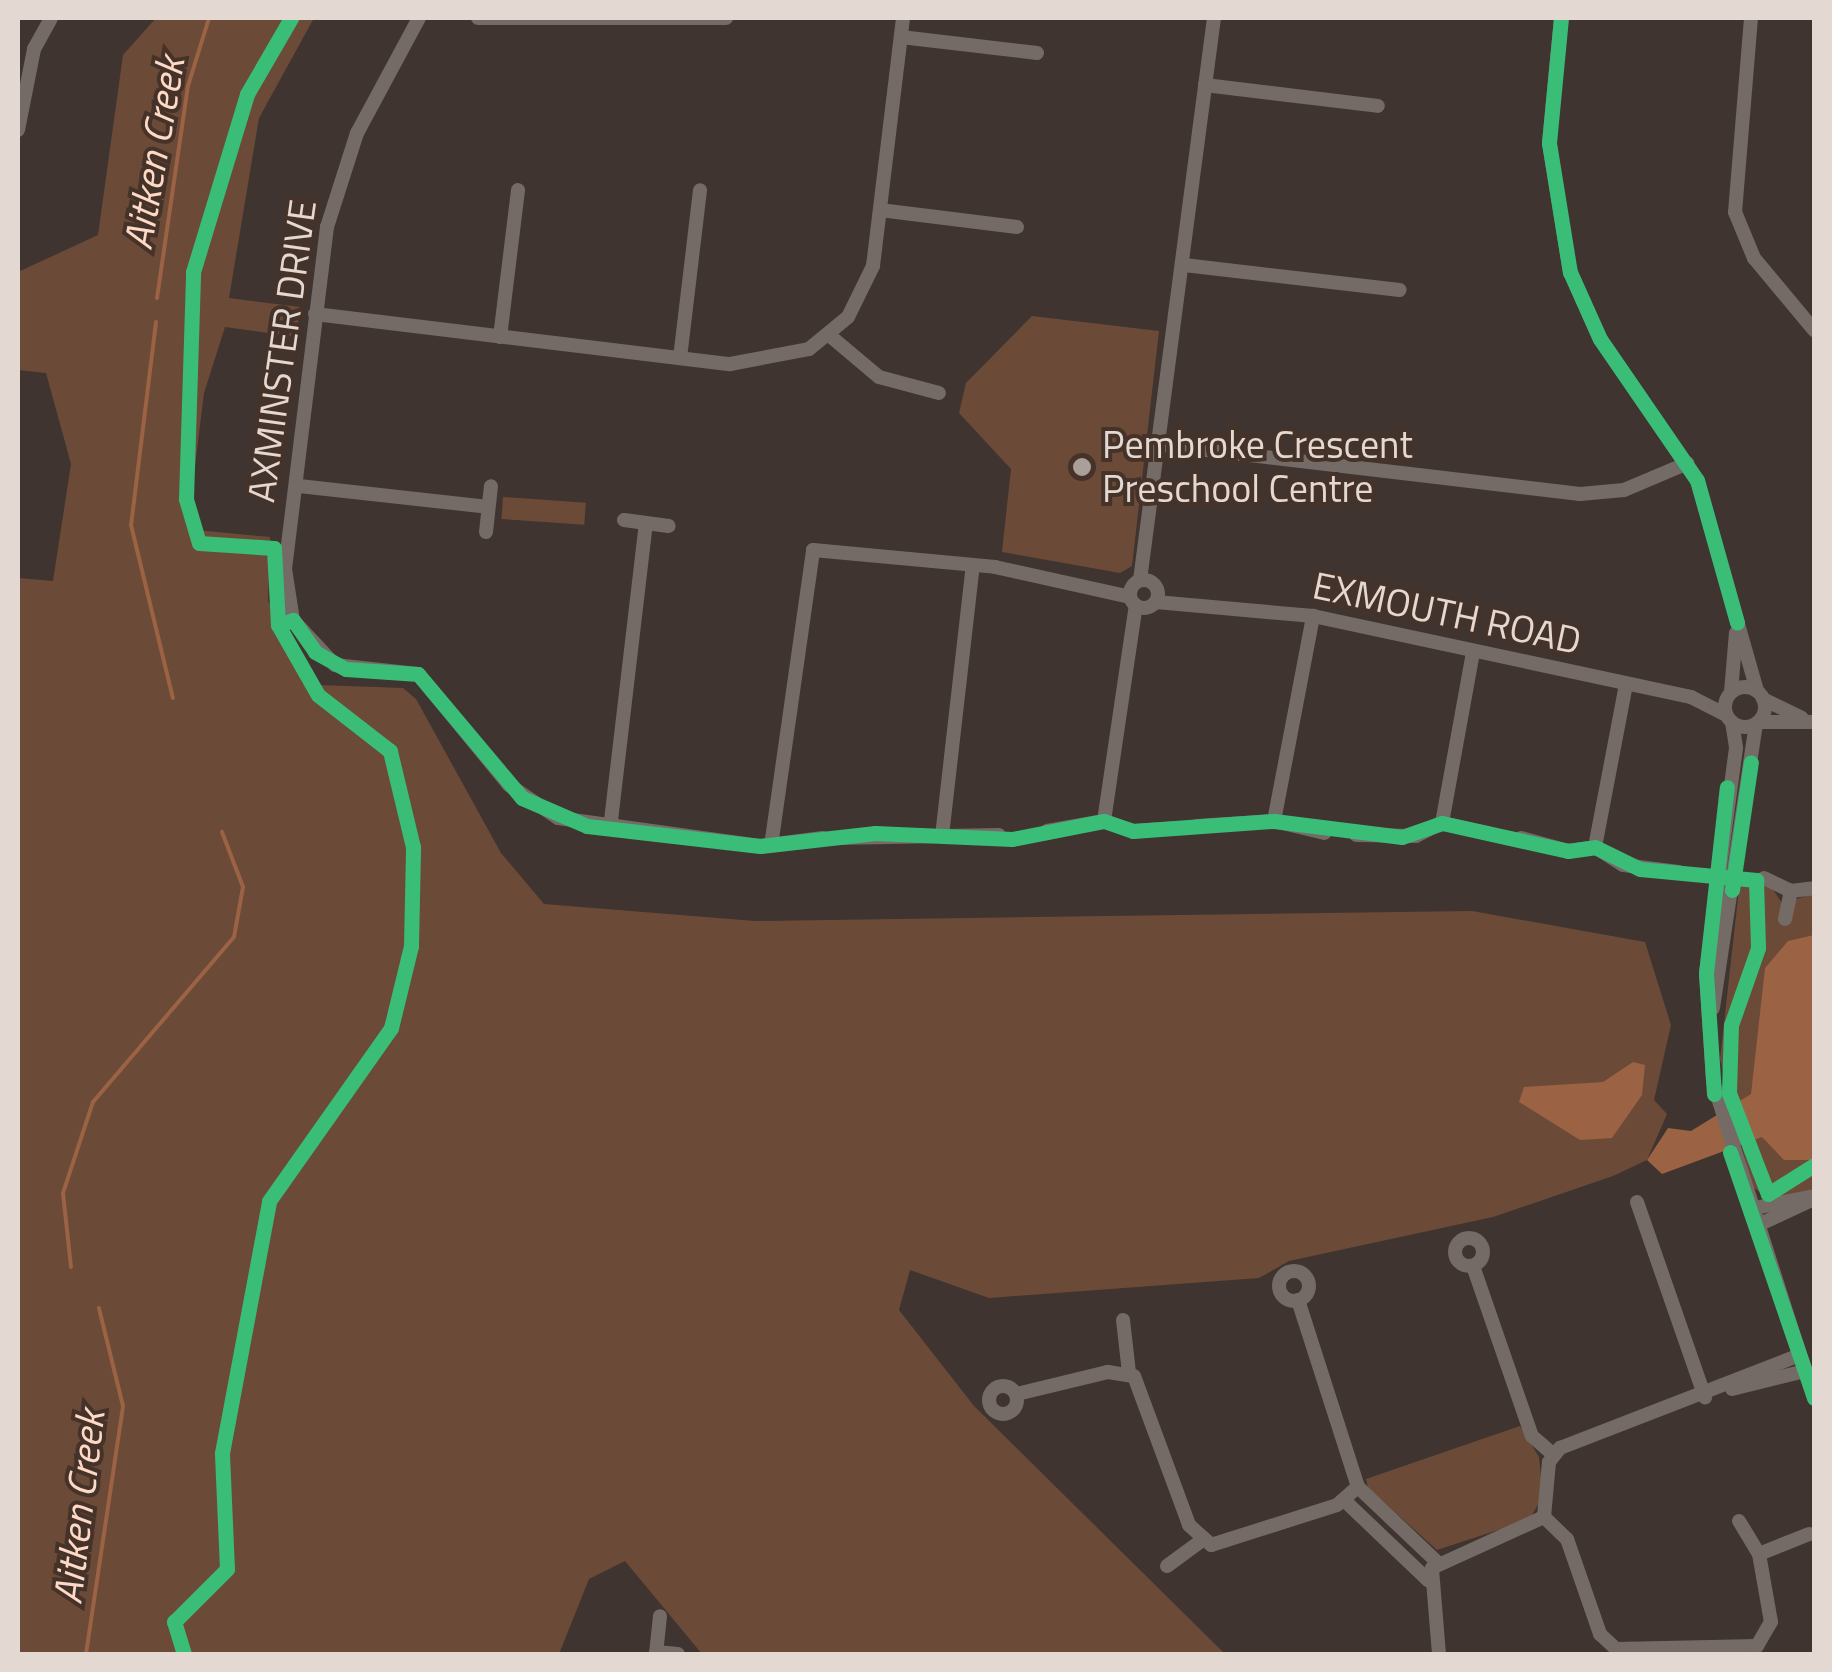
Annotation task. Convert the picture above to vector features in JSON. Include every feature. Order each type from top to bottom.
[{"type":"street","points":[[18,130],[34,49],[51,18]]},
{"type":"street","name":"AXMINSTER DRIVE","points":[[419,18],[344,168],[315,314],[299,486],[284,582],[308,644],[356,672],[418,674],[522,798],[558,818],[610,829],[760,846],[772,839],[1000,834]]},
{"type":"street","points":[[478,18],[726,18]]},
{"type":"street","points":[[315,314],[680,358],[763,364],[830,336],[868,280],[903,18]]},
{"type":"street","points":[[1104,821],[1144,594],[1214,18]]},
{"type":"street","points":[[1561,18],[1549,143],[1564,252],[1600,339],[1688,463],[1723,549],[1737,622],[1760,695],[1710,1054]]},
{"type":"street","points":[[1750,18],[1735,212],[1754,258],[1814,330]]},
{"type":"street","points":[[901,37],[1038,54]]},
{"type":"street","points":[[1205,85],[1378,106]]},
{"type":"street","points":[[500,337],[518,190]]},
{"type":"street","points":[[680,358],[700,190]]},
{"type":"street","points":[[880,210],[1017,227]]},
{"type":"street","points":[[1184,265],[1400,290]]},
{"type":"street","points":[[830,336],[879,377],[939,393]]},
{"type":"street","points":[[1162,445],[1580,494],[1624,490],[1688,463]]},
{"type":"street","points":[[299,486],[488,508]]},
{"type":"street","points":[[486,532],[492,486]]},
{"type":"street","points":[[624,520],[668,526]]},
{"type":"street","points":[[610,829],[646,523]]},
{"type":"street","name":"EXMOUTH ROAD","points":[[772,839],[812,550],[1312,616],[1691,697],[1760,695]]},
{"type":"street","points":[[942,836],[972,571]]},
{"type":"street","points":[[1274,821],[1312,616]]},
{"type":"street","points":[[1737,622],[1729,719],[1736,748],[1706,974],[1710,1054],[1715,1097],[1734,1161],[1814,1398]]},
{"type":"street","points":[[1442,823],[1473,652]]},
{"type":"street","points":[[1596,847],[1626,685]]},
{"type":"street","points":[[1760,695],[1811,721]]},
{"type":"street","name":"EXMOUTH ROAD","points":[[1691,697],[1729,719]]},
{"type":"street","points":[[1729,719],[1757,723],[1811,721]]},
{"type":"street","points":[[1047,831],[1104,821],[1132,831],[1179,828]]},
{"type":"street","points":[[1197,826],[1274,821],[1325,833]]},
{"type":"street","points":[[1356,834],[1416,836],[1442,823],[1490,834]]},
{"type":"street","points":[[1521,838],[1568,851],[1596,847],[1623,865],[1679,872]]},
{"type":"street","points":[[1764,878],[1792,891],[1814,888]]},
{"type":"street","points":[[1785,919],[1792,891]]},
{"type":"street","points":[[1750,1209],[1814,1197]]},
{"type":"street","points":[[1756,1226],[1814,1197]]},
{"type":"street","points":[[1637,1202],[1704,1398]]},
{"type":"street","points":[[1473,1266],[1528,1427],[1553,1454]]},
{"type":"street","points":[[1298,1300],[1358,1487],[1437,1562]]},
{"type":"street","points":[[1122,1320],[1129,1373],[1200,1540]]},
{"type":"street","points":[[1553,1454],[1726,1390],[1800,1356]]},
{"type":"street","points":[[1726,1390],[1806,1371]]},
{"type":"street","points":[[1017,1394],[1129,1373]]},
{"type":"street","points":[[1544,1517],[1553,1454]]},
{"type":"street","points":[[1166,1566],[1200,1540],[1224,1544],[1345,1501],[1358,1487]]},
{"type":"street","points":[[1345,1501],[1428,1580]]},
{"type":"street","points":[[1440,1654],[1428,1580],[1437,1562],[1544,1517]]},
{"type":"street","points":[[1544,1517],[1567,1539],[1610,1646],[1765,1649],[1770,1622],[1760,1554],[1739,1521]]},
{"type":"street","points":[[1760,1554],[1809,1534]]},
{"type":"street","points":[[660,1616],[656,1653],[678,1654]]},
{"type":"shaded area","points":[[156,18],[314,18],[259,118],[229,298],[300,307],[296,337],[225,327],[204,393],[191,498],[197,530],[270,537],[268,601],[318,685],[403,688],[416,699],[501,853],[544,904],[755,921],[1472,911],[1645,942],[1671,1025],[1654,1100],[1667,1114],[1647,1160],[1613,1176],[1493,1217],[1289,1261],[1259,1278],[989,1298],[910,1270],[899,1310],[974,1406],[1225,1654],[702,1654],[625,1561],[589,1579],[559,1654],[18,1654],[18,578],[53,581],[71,464],[46,373],[18,370],[18,272],[98,235],[123,55]]},
{"type":"shaded area","points":[[1032,316],[1159,331],[1132,566],[1120,573],[1002,552],[1011,469],[959,413],[966,383]]},
{"type":"shaded area","points":[[503,497],[586,503],[584,525],[501,519]]},
{"type":"shaded area","points":[[1740,880],[1770,885],[1782,903],[1814,894],[1814,1189],[1771,1199],[1752,1187],[1720,1059]]},
{"type":"shaded area","points":[[1814,935],[1814,1160],[1784,1160],[1762,1137],[1662,1174],[1647,1160],[1668,1128],[1691,1131],[1751,1094],[1765,968],[1788,941]]},
{"type":"shaded area","points":[[1633,1062],[1645,1065],[1642,1095],[1612,1138],[1580,1140],[1519,1102],[1524,1087],[1603,1082]]},
{"type":"shaded area","points":[[1520,1426],[1539,1457],[1543,1496],[1529,1520],[1437,1550],[1368,1488],[1366,1479]]},
{"type":"waterway","name":"Aitken Creek","points":[[157,298],[188,86],[209,18]]},
{"type":"waterway","name":"Aitken Creek","points":[[156,322],[131,525],[173,698]]},
{"type":"waterway","name":"Aitken Creek","points":[[71,1267],[63,1193],[93,1102],[234,937],[243,887],[222,832]]},
{"type":"waterway","name":"Aitken Creek","points":[[86,1654],[123,1406],[99,1308]]},
{"type":"cycle path","points":[[184,1654],[174,1622],[227,1569],[222,1453],[269,1201],[391,1028],[411,946],[413,847],[390,751],[318,695],[278,625],[274,548],[199,543],[186,499],[193,272],[247,94],[291,18]]},
{"type":"cycle path","points":[[1561,18],[1549,143],[1570,272],[1600,339],[1697,480],[1737,622]]},
{"type":"cycle path","points":[[284,623],[293,620],[315,652],[346,669],[418,674],[522,798],[587,826],[760,846],[875,833],[1012,839],[1104,821],[1133,831],[1274,821],[1402,837],[1442,823],[1568,851],[1595,847],[1640,869],[1756,880],[1758,948],[1731,1025],[1729,1093],[1768,1194],[1814,1165]]},
{"type":"cycle path","points":[[1732,890],[1751,762]]},
{"type":"cycle path","points":[[1714,1094],[1706,973],[1727,787]]},
{"type":"cycle path","points":[[1730,1152],[1814,1398]]},
{"type":"place","name":"Pembroke Crescent Preschool Centre","points":[[1082,467]]}]
